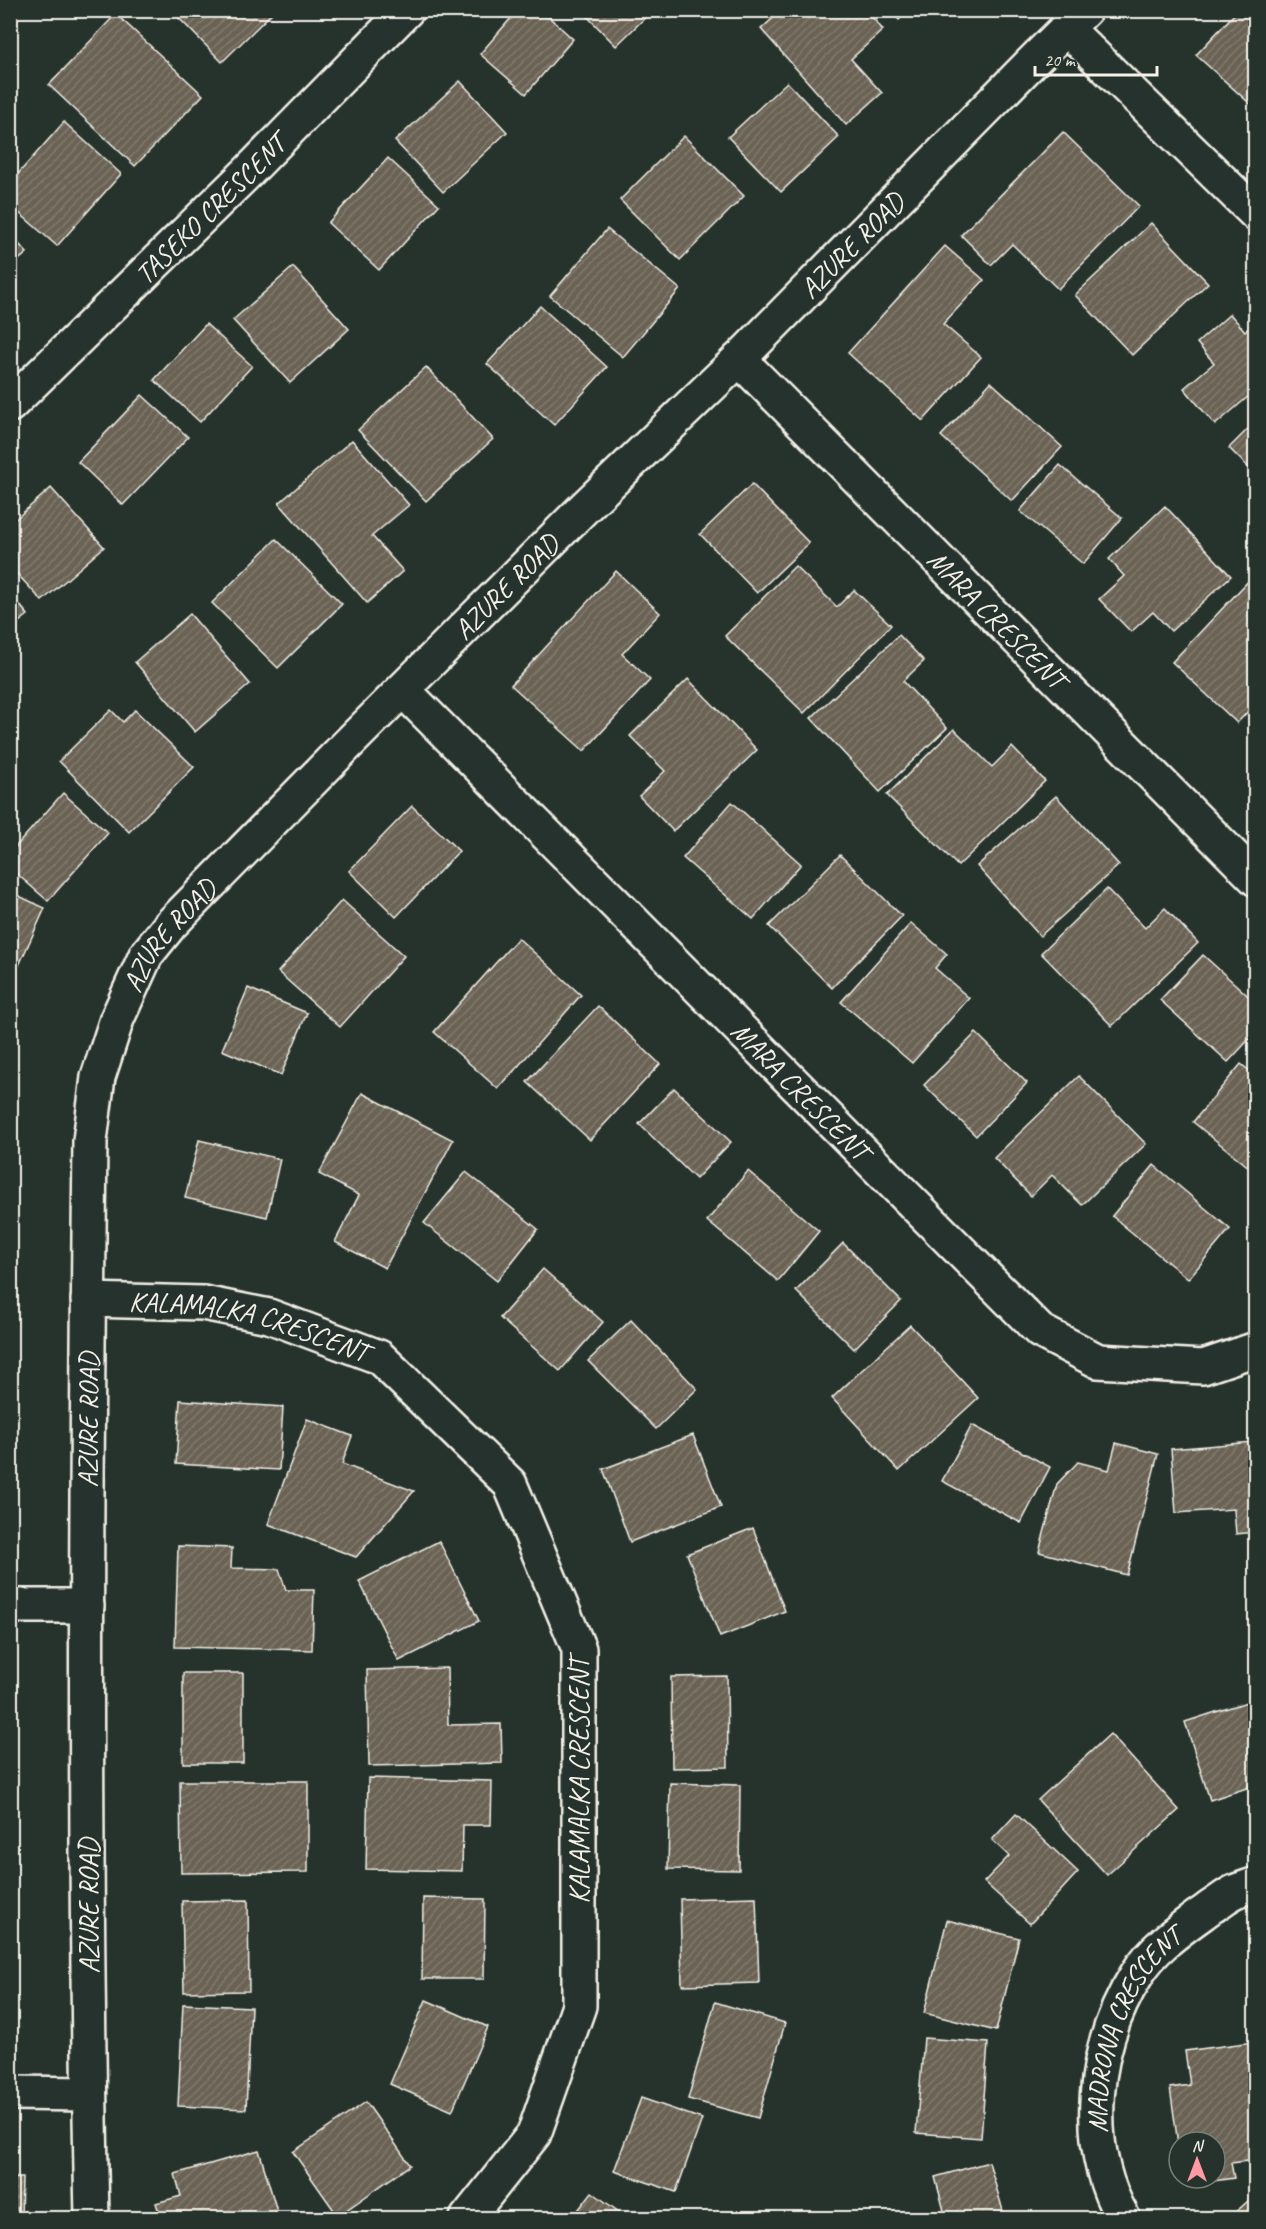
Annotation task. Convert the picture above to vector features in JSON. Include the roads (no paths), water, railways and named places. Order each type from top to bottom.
[{"type":"street","name":"TASEKO CRESCENT","points":[[10,405],[240,180],[406,10]]},
{"type":"street","points":[[1076,19],[1256,214]]},
{"type":"street","name":"AZURE ROAD","points":[[92,2218],[89,2094],[87,1606],[90,1141],[98,1077],[117,1019],[146,955],[171,924],[584,508],[739,359],[1076,19]]},
{"type":"street","name":"MARA CRESCENT","points":[[739,359],[1256,879]]},
{"type":"street","name":"MARA CRESCENT","points":[[403,690],[1040,1331],[1098,1361],[1203,1367],[1256,1348]]},
{"type":"street","name":"KALAMALKA CRESCENT","points":[[88,1300],[203,1303],[269,1316],[379,1357],[510,1484],[570,1627],[579,1650],[579,2006],[534,2134],[467,2218]]},
{"type":"street","points":[[10,1606],[87,1606]]},
{"type":"street","name":"MADRONA CRESCENT","points":[[1123,2218],[1113,2200],[1101,2160],[1097,2120],[1101,2065],[1120,2004],[1138,1972],[1162,1945],[1233,1892],[1256,1884]]},
{"type":"street","points":[[10,2093],[89,2094]]}]
